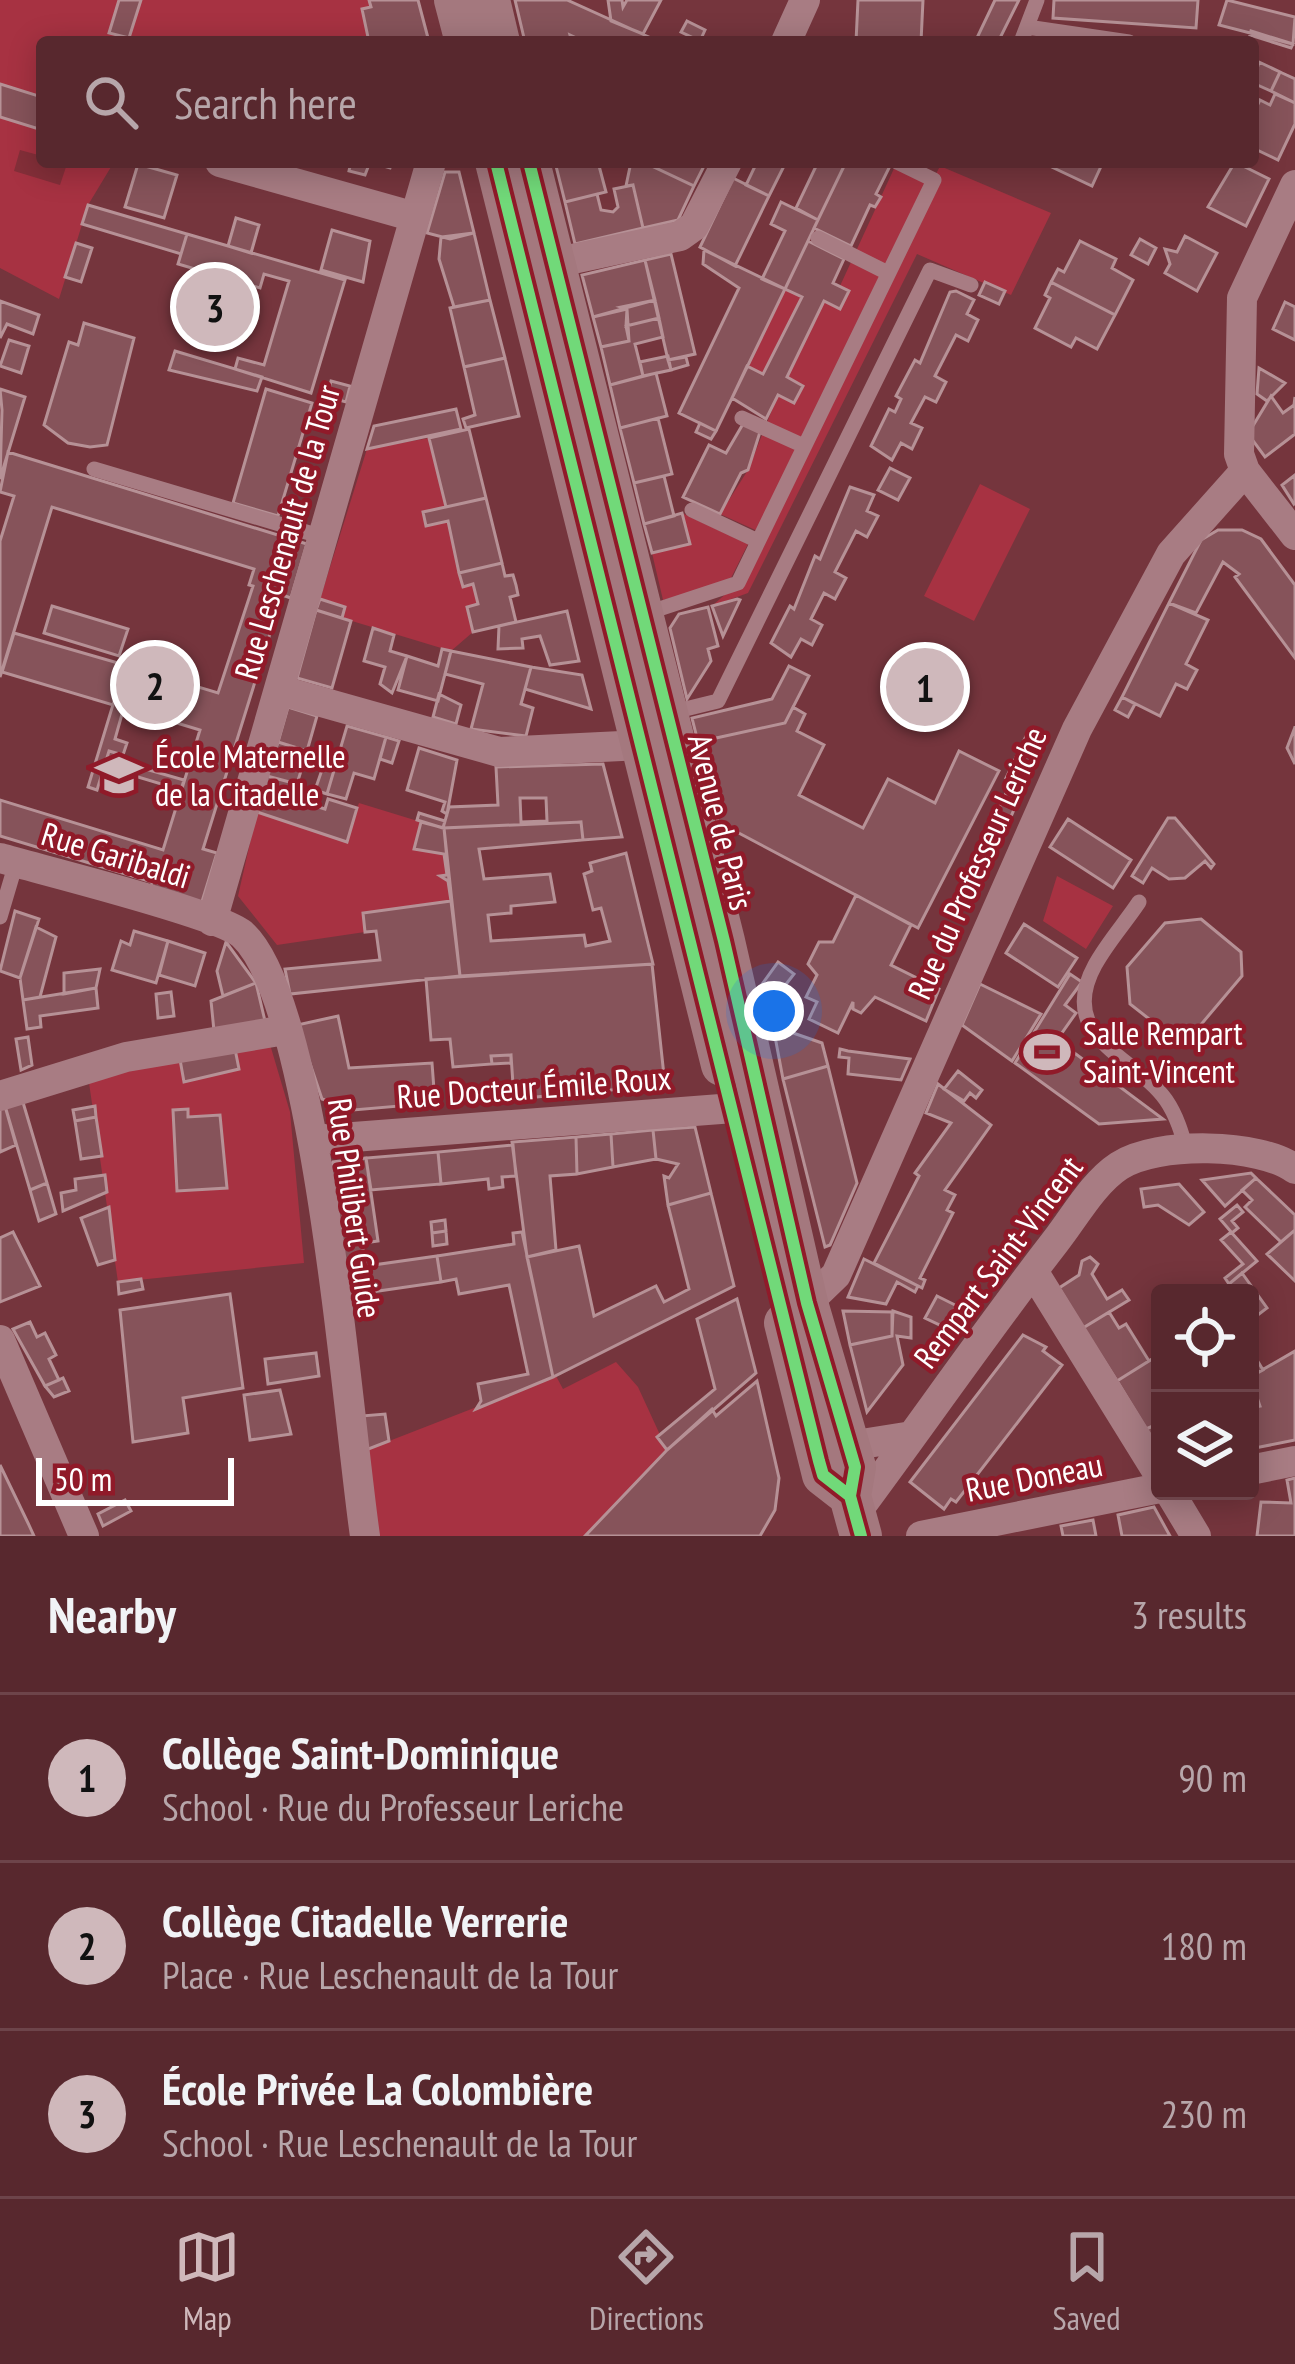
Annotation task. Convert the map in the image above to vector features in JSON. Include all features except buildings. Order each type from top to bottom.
[{"type":"main road","points":[[455,0],[464,36]]},
{"type":"main road","points":[[489,0],[494,36]]},
{"type":"main road","name":"Avenue de Paris","points":[[497,168],[547,376],[654,729],[747,1107],[819,1462],[850,1521]]},
{"type":"main road","name":"Avenue de Paris","points":[[530,168],[640,614],[654,729]]},
{"type":"main road","name":"Avenue de Paris","points":[[747,1107],[849,1446],[854,1467],[850,1521]]},
{"type":"street","points":[[479,0],[493,36]]},
{"type":"street","points":[[789,36],[805,0]]},
{"type":"street","points":[[241,168],[415,217]]},
{"type":"street","name":"Rue Leschenault de la Tour","points":[[212,921],[429,168]]},
{"type":"street","points":[[517,168],[550,247],[539,284],[547,376]]},
{"type":"street","points":[[550,247],[680,236],[694,226],[724,168]]},
{"type":"street","points":[[1295,185],[1242,298],[1239,454],[1245,471],[1295,536]]},
{"type":"street","name":"Rue du Professeur Leriche","points":[[807,1303],[836,1275],[1077,729],[1171,554],[1245,471]]},
{"type":"street","points":[[279,690],[499,752],[654,729]]},
{"type":"street","name":"Rue Garibaldi","points":[[8,860],[212,921]]},
{"type":"street","name":"Rue Philibert Guide","points":[[212,921],[244,936],[268,974],[314,1140],[365,1536]]},
{"type":"street","points":[[0,1096],[126,1058],[285,1030]]},
{"type":"street","name":"Rue Docteur Émile Roux","points":[[314,1140],[747,1107]]},
{"type":"street","name":"Rempart Saint-Vincent","points":[[850,1521],[1033,1271],[1118,1166],[1142,1157],[1259,1150],[1295,1169]]},
{"type":"street","points":[[1033,1271],[1151,1461]]},
{"type":"street","points":[[0,1340],[11,1390],[84,1536]]},
{"type":"street","points":[[849,1446],[912,1436]]},
{"type":"street","points":[[1259,1468],[1295,1461]]},
{"type":"street","name":"Rue Doneau","points":[[921,1536],[1151,1490]]},
{"type":"street","points":[[1174,1500],[1196,1536]]},
{"type":"lane","points":[[1024,34],[1037,0]]},
{"type":"lane","points":[[640,614],[738,584],[934,180],[909,168]]},
{"type":"lane","points":[[818,238],[888,273]]},
{"type":"lane","points":[[654,729],[718,701],[930,271],[971,285]]},
{"type":"lane","points":[[742,418],[804,446]]},
{"type":"lane","points":[[94,469],[323,538]]},
{"type":"lane","points":[[692,510],[758,542]]},
{"type":"lane","points":[[0,917],[8,860]]},
{"type":"lane","points":[[1138,902],[1095,965],[1086,997],[1089,1016],[1108,1050],[1168,1102],[1187,1152]]},
{"type":"shaded area","points":[[0,0],[119,0],[109,32],[122,36],[36,36],[36,168],[110,168],[88,205],[59,299],[0,268]]},
{"type":"shaded area","points":[[141,0],[369,0],[371,7],[362,10],[368,36],[130,36]]},
{"type":"shaded area","points":[[20,150],[36,154],[36,168],[66,168],[60,185],[14,171]]},
{"type":"shaded area","points":[[894,168],[909,168],[933,180],[939,168],[945,168],[1051,213],[1011,295],[917,254],[748,593],[712,606],[738,583],[762,533],[720,514],[748,470],[778,395],[794,402],[803,386],[787,377],[824,301],[841,308],[849,291],[840,286]]},
{"type":"shaded area","points":[[785,289],[802,297],[763,374],[747,366]]},
{"type":"shaded area","points":[[429,438],[446,507],[424,512],[426,525],[448,521],[463,586],[473,584],[478,604],[468,608],[473,632],[451,651],[342,618],[344,607],[320,599],[367,449]]},
{"type":"shaded area","points":[[980,484],[1030,509],[974,621],[924,596]]},
{"type":"shaded area","points":[[682,513],[748,544],[729,582],[663,600],[652,553],[689,543]]},
{"type":"shaded area","points":[[359,803],[421,822],[414,849],[444,854],[447,875],[440,877],[448,881],[451,901],[364,912],[365,932],[277,945],[238,896],[257,812],[357,808]]},
{"type":"shaded area","points":[[1057,876],[1113,906],[1086,949],[1043,921]]},
{"type":"shaded area","points":[[269,1041],[290,1112],[304,1263],[118,1282],[88,1076]]},
{"type":"shaded area","points":[[616,1362],[638,1387],[667,1450],[585,1536],[378,1536],[366,1450],[556,1376],[563,1389]]},
{"type":"cycle path","points":[[497,168],[819,1461],[823,1475],[850,1496]]},
{"type":"cycle path","points":[[531,168],[724,941],[807,1303],[855,1467],[850,1496],[861,1536]]},
{"type":"place","name":"École Privée La Colombière","points":[[215,307]]},
{"type":"place","name":"Collège Citadelle Verrerie","points":[[155,685]]},
{"type":"place","name":"Collège Saint-Dominique","points":[[925,687]]},
{"type":"place","name":"École Maternelle de la Citadelle","points":[[119,775]]},
{"type":"place","name":"Salle Rempart Saint-Vincent","points":[[1047,1052]]}]
